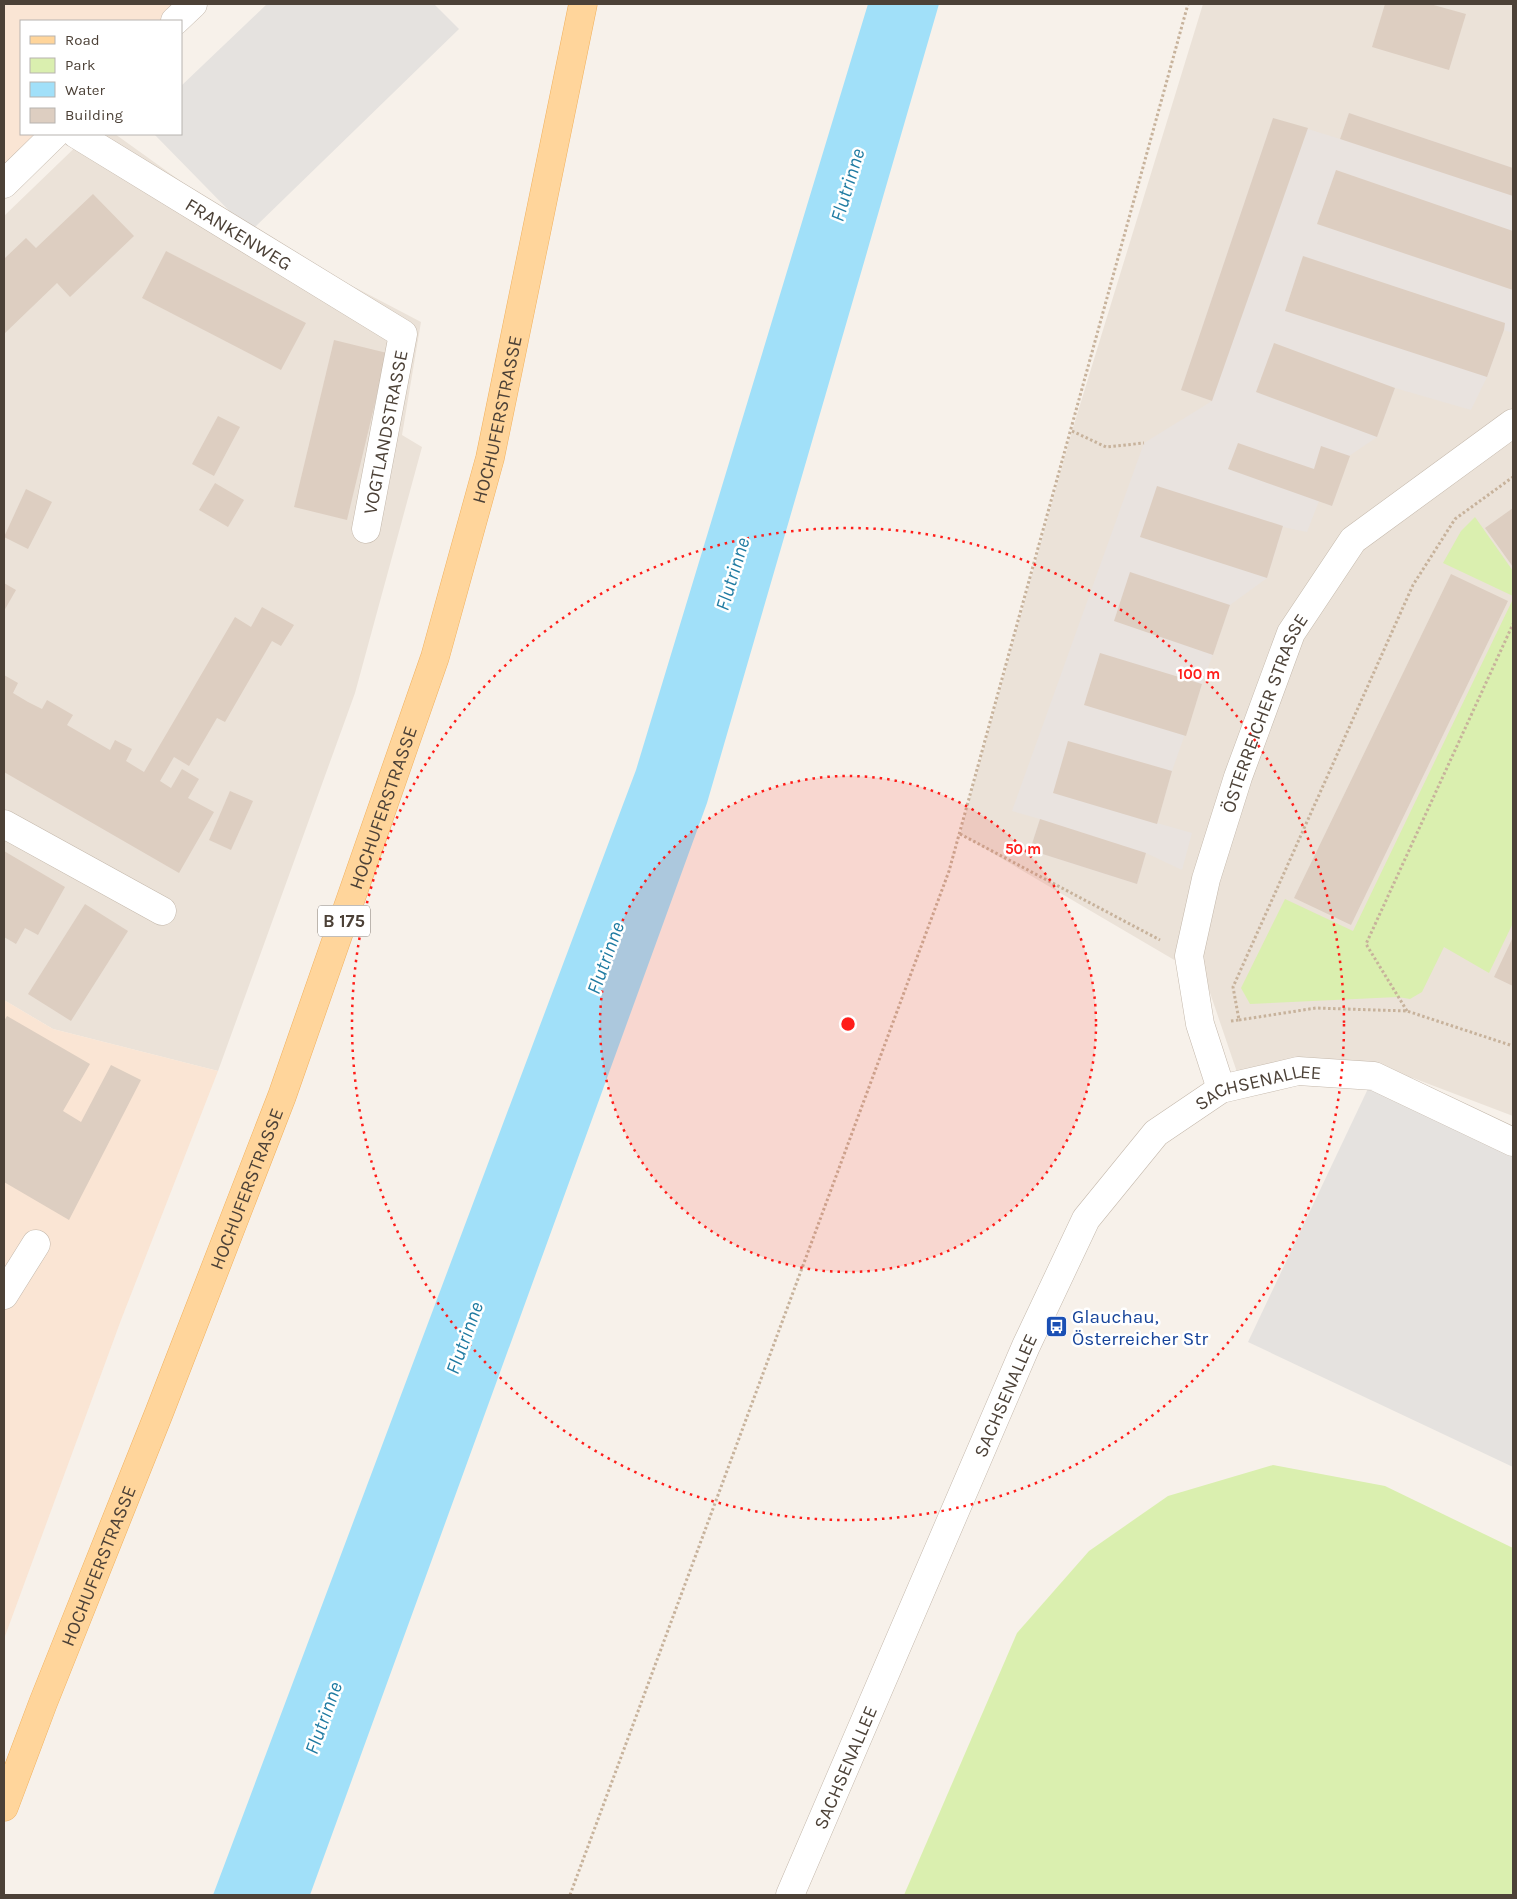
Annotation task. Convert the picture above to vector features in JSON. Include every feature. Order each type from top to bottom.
[{"type":"main road","name":"HOCHUFERSTRASSE","points":[[4,1807],[43,1703],[163,1404],[282,1096],[435,657],[490,458],[583,4]]},
{"type":"street","points":[[176,20],[193,4]]},
{"type":"street","points":[[4,184],[55,135]]},
{"type":"street","name":"FRANKENWEG","points":[[78,135],[403,334]]},
{"type":"street","name":"VOGTLANDSTRASSE","points":[[366,529],[403,334]]},
{"type":"street","name":"ÖSTERREICHER STRASSE","points":[[1221,1089],[1200,1024],[1189,956],[1209,869],[1238,777],[1291,633],[1353,540],[1513,423]]},
{"type":"street","points":[[4,824],[162,912]]},
{"type":"street","name":"SACHSENALLEE","points":[[790,1895],[1026,1346],[1086,1219],[1156,1133],[1221,1089],[1298,1071],[1374,1076],[1513,1142]]},
{"type":"street","points":[[4,1295],[36,1244]]},
{"type":"path","points":[[570,1895],[946,880],[1072,431],[1188,4]]},
{"type":"path","points":[[1072,431],[1106,447],[1144,443]]},
{"type":"path","points":[[1239,1020],[1233,987],[1413,585],[1455,519],[1513,477]]},
{"type":"path","points":[[1407,1011],[1366,944],[1513,624]]},
{"type":"path","points":[[960,834],[1189,956]]},
{"type":"path","points":[[1200,1024],[1316,1008],[1407,1011],[1513,1046]]},
{"type":"shaded area","points":[[4,4],[182,4],[165,20],[20,20],[20,135],[49,135],[4,180]]},
{"type":"shaded area","points":[[267,4],[434,4],[459,29],[250,232],[155,135],[182,135],[182,85]]},
{"type":"shaded area","points":[[1203,4],[1513,4],[1513,1116],[1413,1078],[1287,1067],[1240,1081],[1205,978],[960,834],[1072,431]]},
{"type":"shaded area","points":[[1349,113],[1513,168],[1513,333],[1504,330],[1487,377],[1471,410],[1395,388],[1377,437],[1349,456],[1332,506],[1319,501],[1307,532],[1283,527],[1267,578],[1230,605],[1172,771],[1157,823],[1192,833],[1182,870],[1146,853],[1137,884],[1030,850],[1040,819],[1012,811],[1144,443],[1212,401],[1181,390],[1273,118],[1340,139]]},
{"type":"shaded area","points":[[88,135],[116,135],[257,236],[421,322],[402,435],[422,447],[355,693],[218,1071],[53,1029],[4,1000],[4,216]]},
{"type":"shaded area","points":[[4,1000],[53,1029],[218,1071],[121,1320],[4,1639]]},
{"type":"shaded area","points":[[1374,1076],[1513,1142],[1513,1467],[1248,1342]]},
{"type":"green space","points":[[1475,517],[1513,571],[1513,596],[1443,563],[1461,531]]},
{"type":"green space","points":[[1513,599],[1513,923],[1489,973],[1444,947],[1422,992],[1410,999],[1398,997],[1250,1004],[1241,988],[1285,899],[1353,931]]},
{"type":"green space","points":[[1273,1465],[1385,1486],[1513,1548],[1513,1895],[904,1895],[1017,1633],[1089,1551],[1168,1496]]},
{"type":"water","name":"Flutrinne","points":[[868,4],[939,4],[707,803],[310,1895],[213,1895],[636,770]]},
{"type":"building","points":[[1385,4],[1430,4],[1466,14],[1449,70],[1372,47]]},
{"type":"building","points":[[1349,113],[1513,168],[1513,196],[1340,139]]},
{"type":"building","points":[[1273,118],[1308,128],[1212,401],[1181,390]]},
{"type":"building","points":[[1336,170],[1513,231],[1513,290],[1317,224]]},
{"type":"building","points":[[93,194],[134,236],[70,297],[57,283],[4,334],[4,257],[26,238],[36,248]]},
{"type":"building","points":[[166,251],[306,323],[281,370],[142,298]]},
{"type":"building","points":[[1303,256],[1505,323],[1487,377],[1285,311]]},
{"type":"building","points":[[334,340],[387,353],[347,520],[294,507]]},
{"type":"building","points":[[1274,343],[1395,388],[1377,437],[1256,392]]},
{"type":"building","points":[[218,416],[240,427],[214,476],[192,464]]},
{"type":"building","points":[[1238,443],[1314,469],[1321,446],[1350,456],[1332,506],[1228,469]]},
{"type":"building","points":[[215,483],[244,500],[228,527],[199,510]]},
{"type":"building","points":[[1157,486],[1283,526],[1267,578],[1140,537]]},
{"type":"building","points":[[26,489],[52,502],[28,549],[4,537]]},
{"type":"building","points":[[1513,508],[1513,567],[1485,528]]},
{"type":"building","points":[[1130,572],[1230,605],[1213,655],[1114,621]]},
{"type":"building","points":[[1451,574],[1508,601],[1351,925],[1294,898]]},
{"type":"building","points":[[4,583],[16,590],[4,611]]},
{"type":"building","points":[[262,607],[294,625],[281,646],[272,641],[225,722],[217,718],[189,766],[174,757],[160,781],[171,788],[182,769],[199,779],[188,798],[214,812],[179,873],[4,772],[4,675],[18,683],[13,693],[42,709],[47,700],[73,715],[67,725],[110,750],[115,740],[132,749],[126,761],[144,772],[235,617],[251,627]]},
{"type":"building","points":[[1100,653],[1202,684],[1186,736],[1084,705]]},
{"type":"building","points":[[1068,741],[1172,771],[1157,824],[1053,793]]},
{"type":"building","points":[[230,791],[253,801],[231,850],[209,840]]},
{"type":"building","points":[[1040,819],[1146,853],[1137,884],[1030,850]]},
{"type":"building","points":[[4,851],[65,887],[38,935],[25,928],[16,944],[4,937]]},
{"type":"building","points":[[85,904],[128,931],[71,1021],[28,994]]},
{"type":"building","points":[[1513,937],[1513,986],[1494,977]]},
{"type":"building","points":[[7,1016],[90,1064],[63,1111],[81,1122],[111,1065],[141,1080],[69,1220],[4,1182],[4,1021]]},
{"type":"place","name":"Glauchau, Österreicher Str","points":[[1056,1327]]}]
